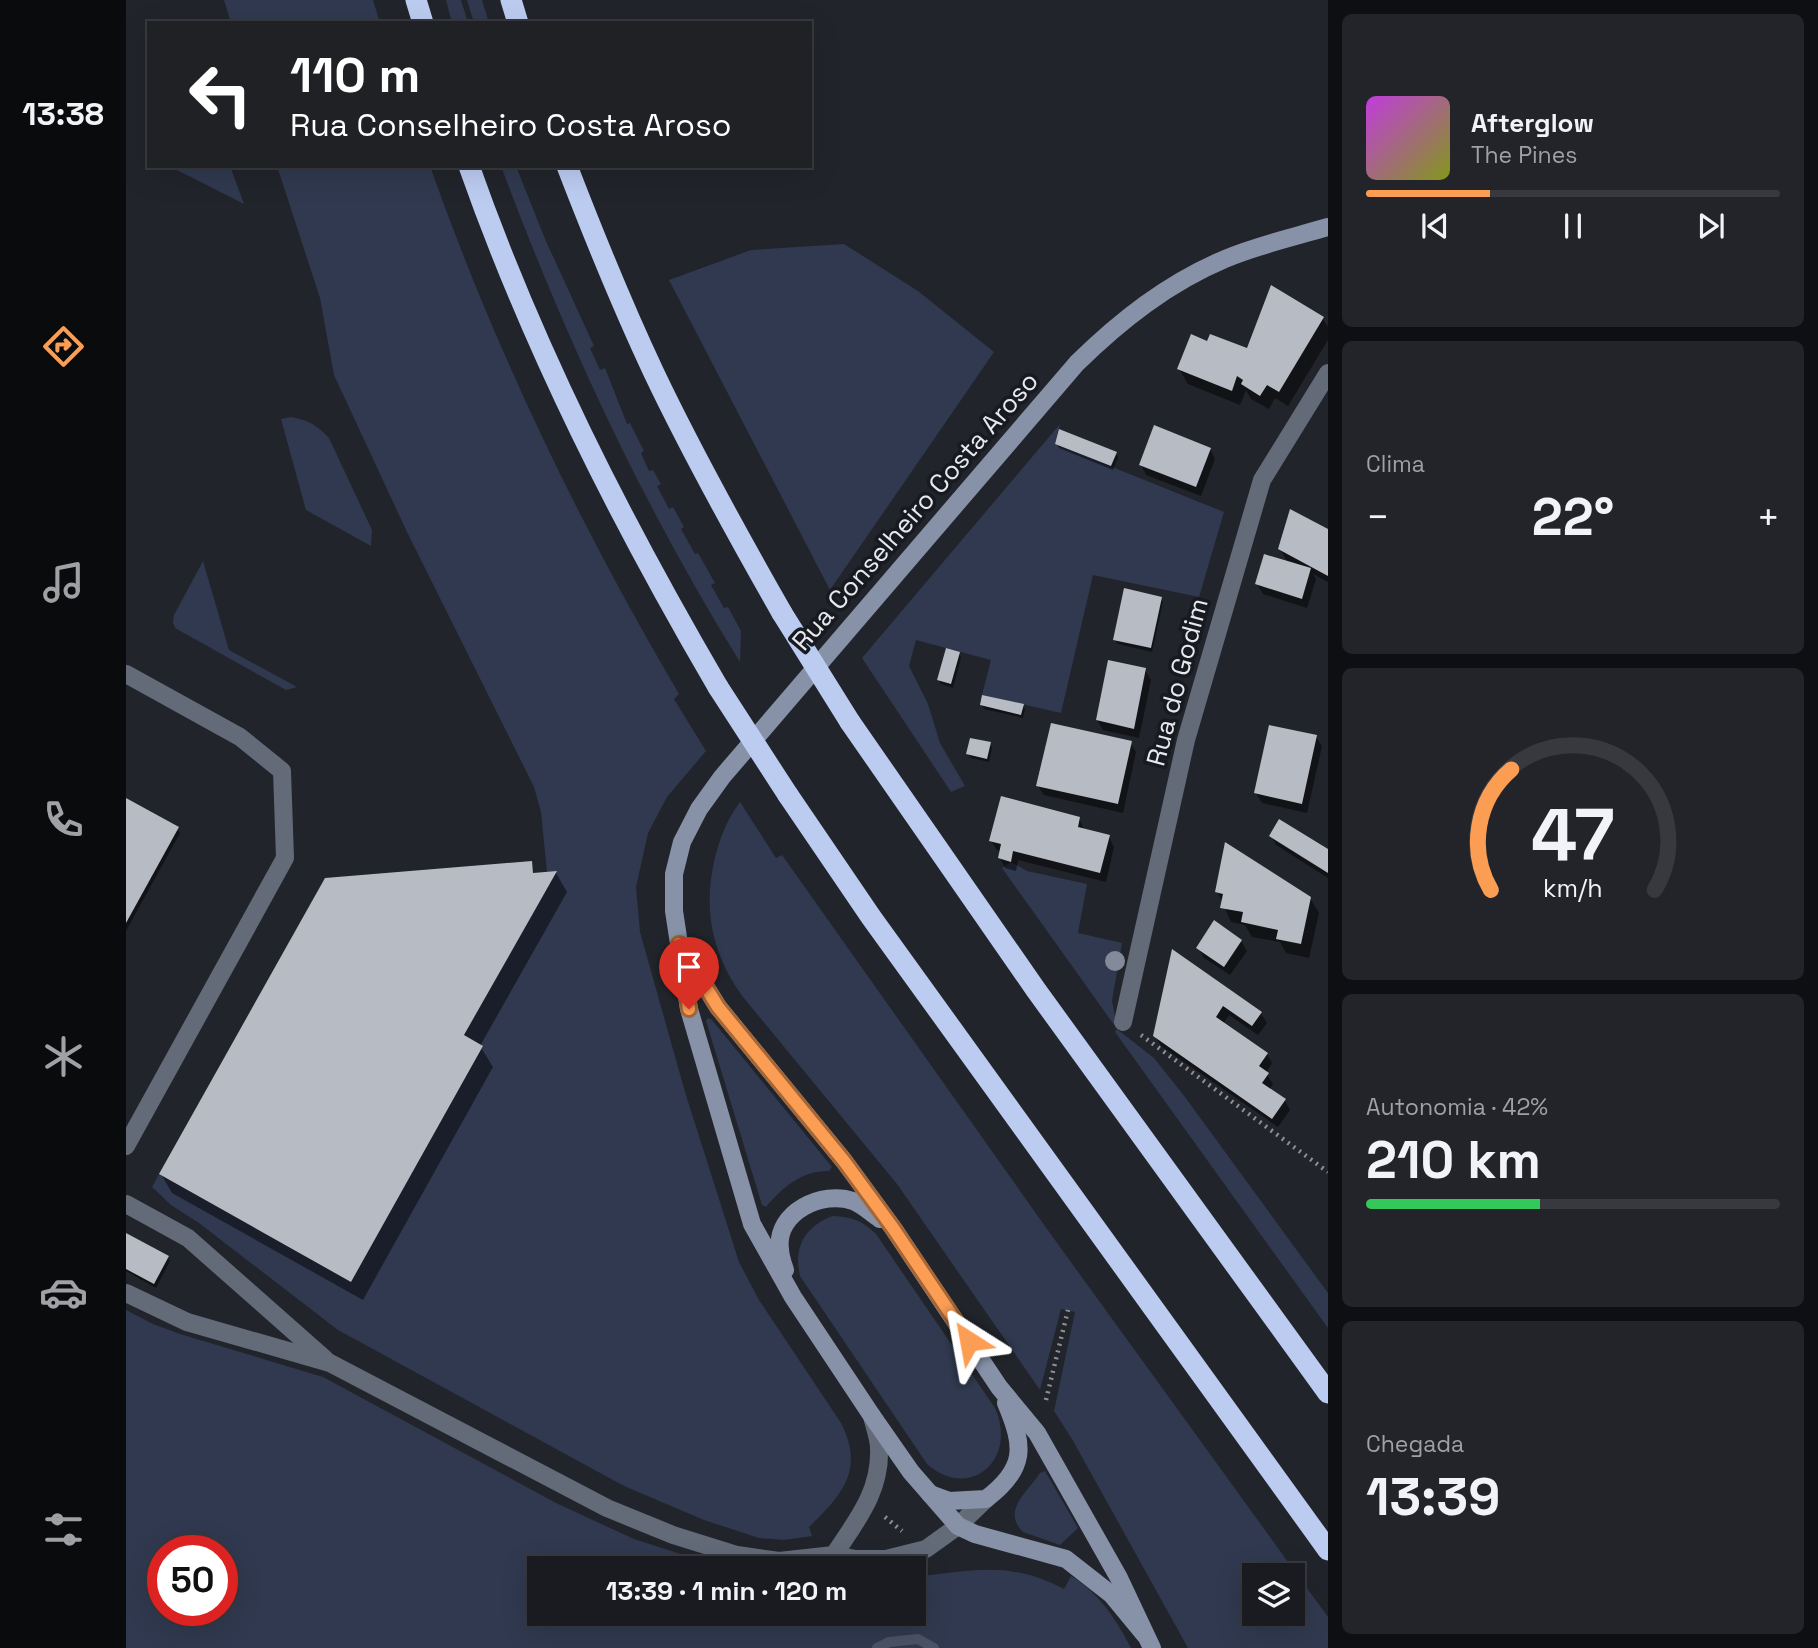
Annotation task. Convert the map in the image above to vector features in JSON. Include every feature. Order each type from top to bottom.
[{"type":"highway","points":[[416,0],[422,21]]},
{"type":"highway","points":[[511,0],[517,21]]},
{"type":"highway","points":[[470,168],[508,269],[578,427],[664,594],[718,687],[871,917],[1328,1550]]},
{"type":"highway","points":[[569,168],[603,257],[654,372],[730,521],[782,613],[850,722],[1021,968],[1328,1393]]},
{"type":"main road","name":"Rua Conselheiro Costa Aroso","points":[[1148,1641],[1112,1595],[1066,1559],[975,1534],[958,1526],[927,1493],[793,1297],[752,1224],[689,1009],[674,911],[674,874],[682,842],[699,808],[722,777],[1077,363],[1128,316],[1187,277],[1243,252],[1328,227]]},
{"type":"main road","name":"Rua Conselheiro Costa Aroso","points":[[679,944],[718,1007],[844,1161],[893,1228],[999,1387],[1037,1433],[1119,1578],[1148,1641]]},
{"type":"main road","name":"Rua Conselheiro Costa Aroso","points":[[793,1297],[779,1248],[782,1232],[793,1215],[812,1202],[833,1197],[855,1202],[893,1228]]},
{"type":"main road","name":"Rua Conselheiro Costa Aroso","points":[[986,1499],[1005,1482],[1014,1468],[1020,1443],[1018,1431],[999,1387]]},
{"type":"main road","points":[[927,1493],[949,1501],[986,1499]]},
{"type":"street","name":"Rua do Godim","points":[[1123,1023],[1186,740],[1262,480],[1328,373]]},
{"type":"street","points":[[126,674],[240,737],[282,771],[285,858],[126,1146]]},
{"type":"street","points":[[126,1204],[188,1238],[330,1363]]},
{"type":"street","points":[[126,1293],[187,1322],[330,1363],[607,1508],[673,1535],[737,1555],[779,1561],[834,1555],[856,1559],[886,1559],[926,1549],[958,1526],[986,1499]]},
{"type":"street","points":[[834,1555],[868,1504],[877,1472],[879,1447],[872,1416]]},
{"type":"path","points":[[1123,1023],[1328,1172]]},
{"type":"path","points":[[1046,1400],[1068,1310]]},
{"type":"path","points":[[879,1512],[904,1532]]},
{"type":"shaded area","points":[[224,0],[373,0],[379,21],[230,21]]},
{"type":"shaded area","points":[[446,0],[461,0],[467,21],[451,21]]},
{"type":"shaded area","points":[[467,0],[482,0],[488,21],[473,21]]},
{"type":"shaded area","points":[[231,168],[244,204],[175,169]]},
{"type":"shaded area","points":[[278,168],[431,168],[482,302],[542,436],[607,566],[679,694],[674,699],[706,751],[667,797],[648,833],[636,887],[640,932],[685,1092],[739,1262],[759,1300],[841,1423],[848,1440],[851,1455],[846,1481],[831,1504],[809,1527],[812,1536],[784,1540],[759,1538],[704,1520],[624,1486],[338,1330],[199,1223],[171,1205],[152,1187],[159,1174],[351,1282],[483,1047],[464,1035],[556,872],[547,872],[541,812],[534,787],[407,532],[334,375],[320,298]]},
{"type":"shaded area","points":[[502,168],[517,168],[545,239],[594,346],[590,348],[600,370],[605,368],[627,424],[630,423],[644,451],[641,453],[649,471],[653,470],[661,484],[657,486],[669,509],[673,507],[684,527],[681,529],[715,583],[711,585],[724,608],[728,607],[741,631],[740,662],[671,543],[608,420]]},
{"type":"shaded area","points":[[844,244],[918,291],[994,352],[830,590],[669,280],[751,250]]},
{"type":"shaded area","points":[[291,417],[312,424],[329,438],[372,530],[371,546],[306,510],[281,419]]},
{"type":"shaded area","points":[[1060,424],[1055,444],[1224,512],[1199,597],[1093,575],[1061,713],[982,695],[991,660],[916,640],[909,666],[928,704],[940,743],[965,786],[951,792],[862,658]]},
{"type":"shaded area","points":[[203,561],[229,650],[297,687],[286,690],[175,628],[174,615]]},
{"type":"shaded area","points":[[740,802],[776,858],[782,855],[1047,1229],[1289,1563],[1242,1563],[1242,1626],[1305,1626],[1305,1585],[1328,1617],[1328,1648],[1188,1648],[1054,1411],[1075,1312],[1061,1309],[1040,1390],[897,1184],[743,997],[724,966],[713,933],[710,898],[714,862],[727,824]]},
{"type":"shaded area","points":[[1011,862],[1027,871],[1087,884],[1078,933],[1122,943],[1112,1001],[1118,1030],[1154,1058],[1328,1293],[1328,1328],[1115,1032],[1117,1029],[1002,868]]},
{"type":"shaded area","points":[[708,1018],[832,1167],[829,1171],[801,1177],[779,1193],[766,1207],[762,1205],[706,1021]]},
{"type":"shaded area","points":[[833,1216],[857,1220],[876,1234],[995,1408],[1000,1427],[1000,1444],[995,1458],[986,1469],[973,1476],[959,1478],[943,1475],[927,1464],[800,1276],[798,1256],[803,1239],[815,1226]]},
{"type":"shaded area","points":[[126,1310],[180,1334],[323,1377],[556,1503],[634,1539],[687,1556],[527,1556],[527,1626],[926,1626],[926,1576],[990,1570],[1026,1574],[1064,1589],[1071,1576],[1090,1590],[1106,1608],[1131,1648],[126,1648]]},
{"type":"shaded area","points":[[1045,1471],[1078,1528],[1060,1545],[1023,1532],[1015,1516],[1019,1501],[1040,1473]]},
{"type":"building","points":[[1271,285],[1324,317],[1279,392],[1267,385],[1260,396],[1241,384],[1243,380],[1237,376],[1232,391],[1177,369],[1191,334],[1207,341],[1210,334],[1247,348]]},
{"type":"building","points":[[1154,425],[1211,448],[1196,487],[1139,465]]},
{"type":"building","points":[[1059,429],[1117,452],[1111,466],[1055,444]]},
{"type":"building","points":[[1290,509],[1328,529],[1328,576],[1278,549]]},
{"type":"building","points":[[1264,554],[1311,568],[1302,599],[1255,584]]},
{"type":"building","points":[[1124,588],[1162,597],[1151,648],[1113,640]]},
{"type":"building","points":[[946,648],[960,652],[951,684],[937,680]]},
{"type":"building","points":[[1108,660],[1146,668],[1134,729],[1096,720]]},
{"type":"building","points":[[982,695],[1024,704],[1021,715],[980,705]]},
{"type":"building","points":[[1051,723],[1132,741],[1118,804],[1036,786]]},
{"type":"building","points":[[1269,725],[1317,735],[1302,804],[1254,793]]},
{"type":"building","points":[[970,738],[991,742],[987,759],[966,754]]},
{"type":"building","points":[[1001,796],[1080,817],[1078,827],[1110,835],[1100,873],[1013,851],[1011,862],[998,858],[1001,844],[989,841]]},
{"type":"building","points":[[126,798],[179,827],[126,923]]},
{"type":"building","points":[[1279,819],[1328,849],[1328,873],[1269,836]]},
{"type":"building","points":[[1225,842],[1311,897],[1301,944],[1276,939],[1278,930],[1241,922],[1243,912],[1220,908],[1223,894],[1215,892]]},
{"type":"building","points":[[532,861],[533,873],[557,871],[464,1035],[483,1046],[351,1282],[159,1174],[325,878]]},
{"type":"building","points":[[1214,920],[1242,940],[1224,967],[1196,948]]},
{"type":"building","points":[[1172,949],[1262,1012],[1252,1026],[1223,1006],[1216,1017],[1268,1053],[1259,1066],[1269,1073],[1262,1083],[1286,1099],[1272,1119],[1153,1036]]},
{"type":"building","points":[[126,1233],[169,1256],[154,1284],[126,1269]]},
{"type":"waterway","points":[[877,1648],[889,1642],[918,1639],[934,1648]]},
{"type":"route","points":[[689,1009],[679,944],[718,1007],[844,1161],[969,1341]]}]
